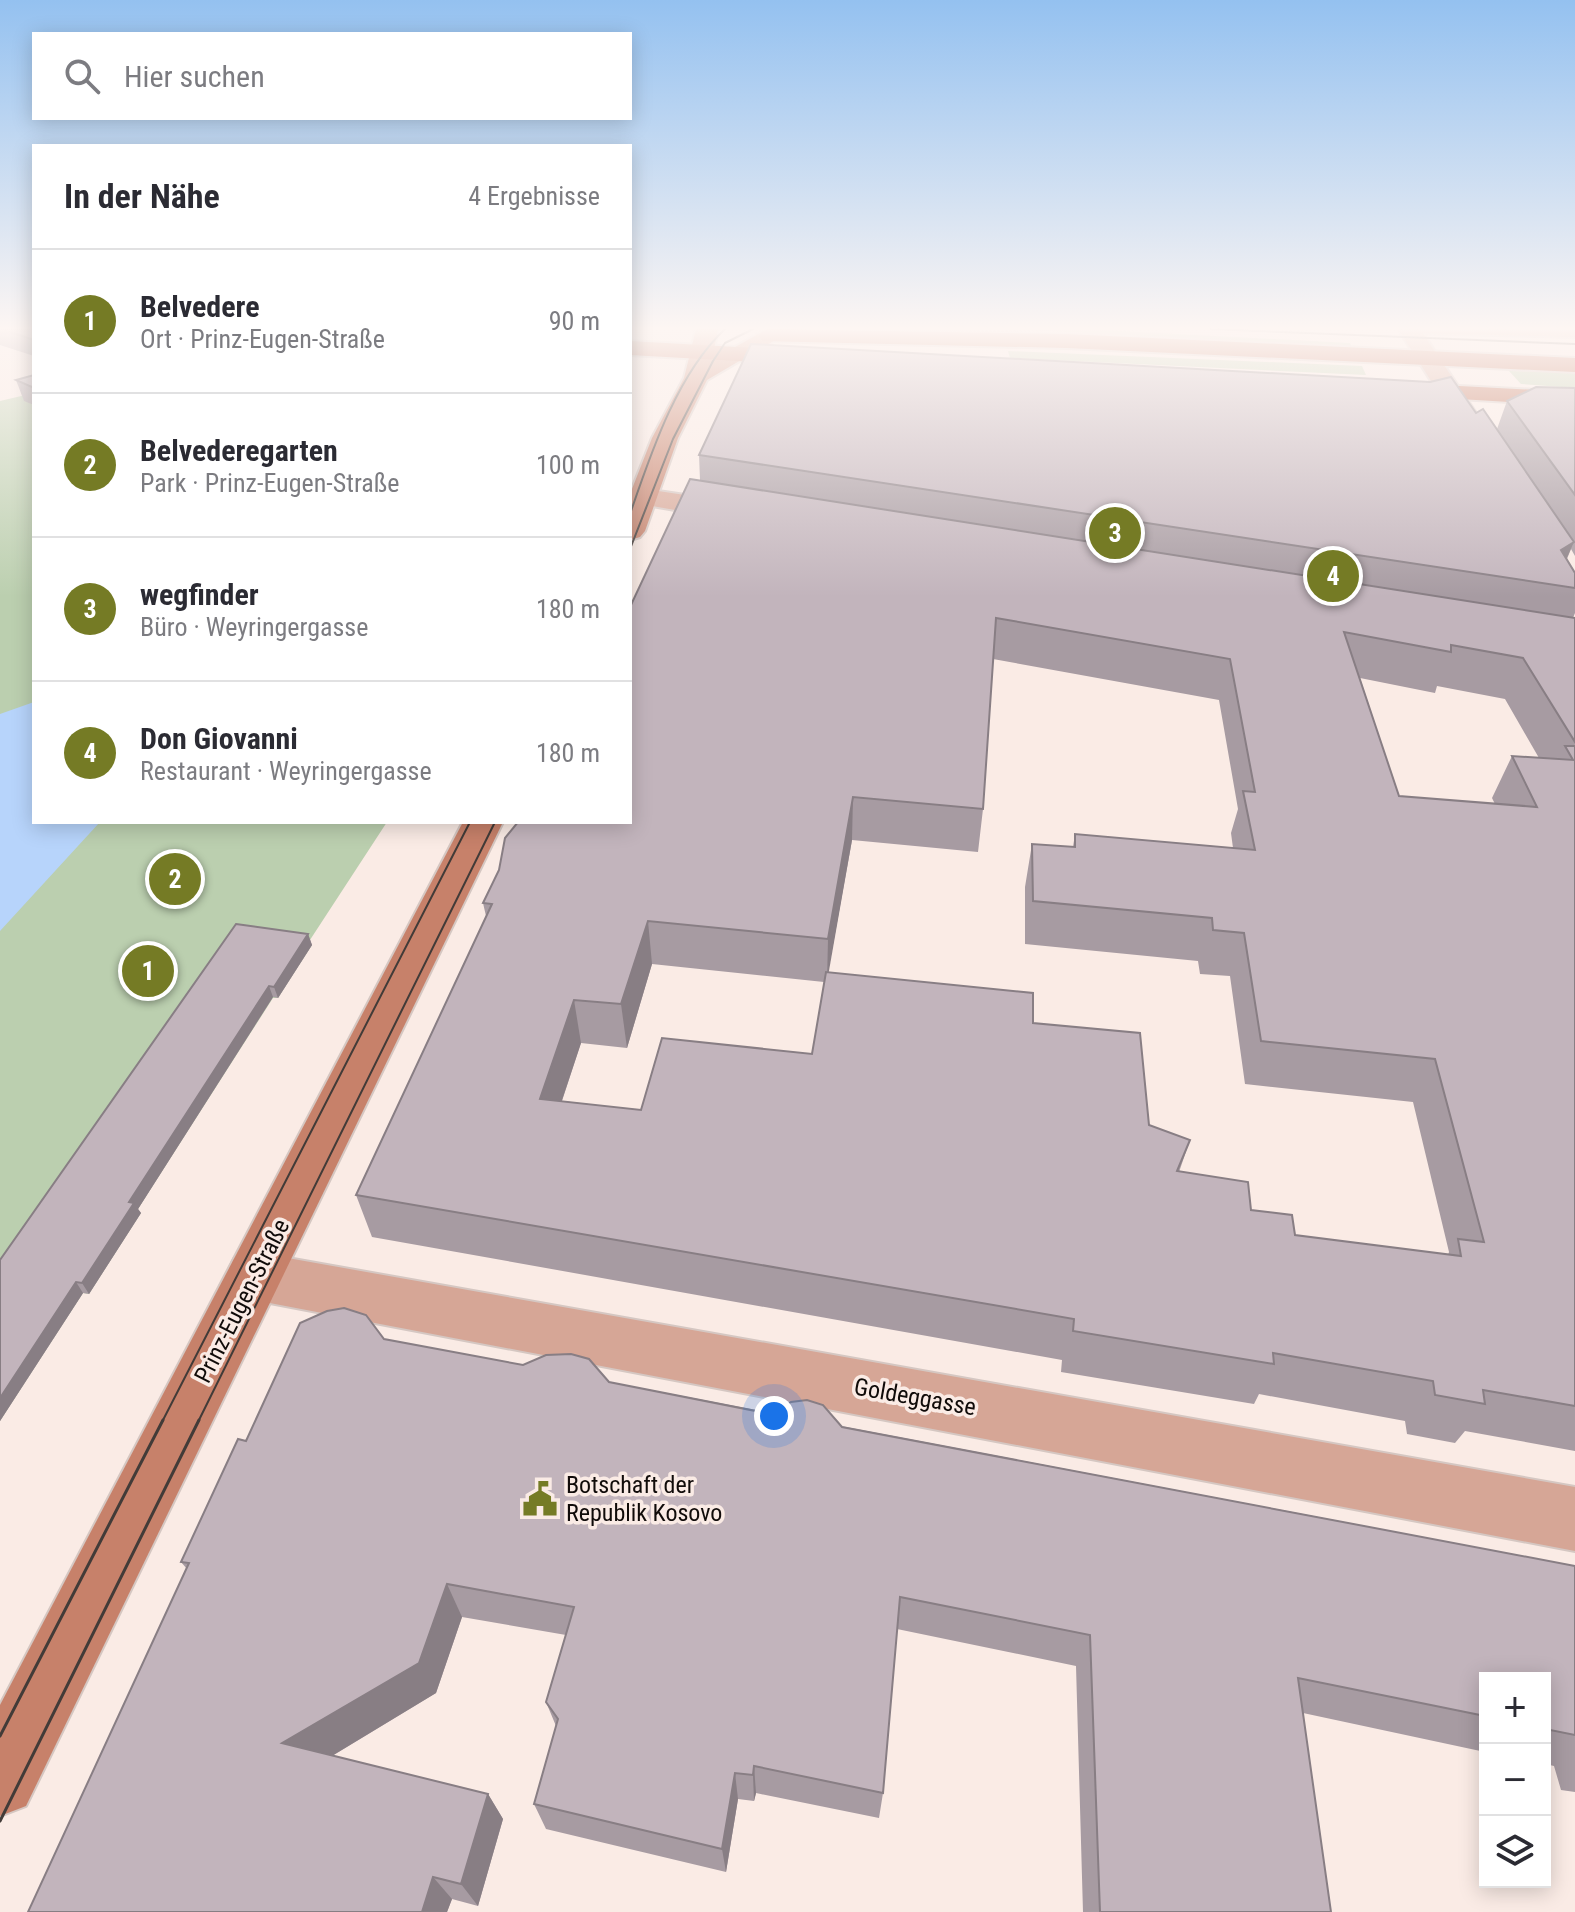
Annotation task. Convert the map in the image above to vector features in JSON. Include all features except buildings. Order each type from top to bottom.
[{"type":"street","points":[[632,526],[674,418]]},
{"type":"street","points":[[1467,418],[1488,451]]},
{"type":"street","points":[[645,497],[766,516]]},
{"type":"street","name":"Prinz-Eugen-Straße","points":[[0,1780],[482,824]]},
{"type":"street","name":"Goldeggasse","points":[[254,1276],[1575,1519]]},
{"type":"green space","points":[[0,418],[32,418],[32,824],[386,824],[308,943],[312,945],[278,998],[273,998],[136,1212],[141,1213],[89,1294],[83,1293],[0,1421]]},
{"type":"water","points":[[32,703],[32,824],[98,824],[0,931],[0,714]]},
{"type":"tram line","points":[[632,509],[666,418]]},
{"type":"tram line","points":[[632,544],[684,418]]},
{"type":"tram line","points":[[162,1422],[469,824]]},
{"type":"tram line","points":[[198,1422],[494,824]]},
{"type":"tram line","points":[[0,1736],[163,1420]]},
{"type":"tram line","points":[[0,1821],[199,1420]]},
{"type":"place","name":"wegfinder","points":[[1115,533]]},
{"type":"place","name":"Don Giovanni","points":[[1333,576]]},
{"type":"place","name":"Belvederegarten","points":[[175,879]]},
{"type":"place","name":"Belvedere","points":[[148,971]]},
{"type":"place","name":"Botschaft der Republik Kosovo","points":[[540,1499]]}]
